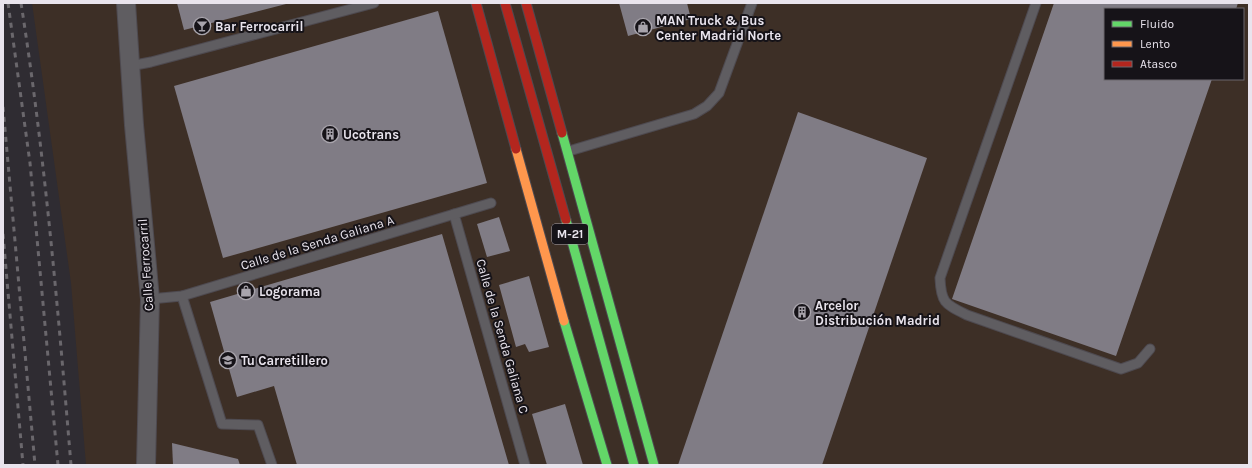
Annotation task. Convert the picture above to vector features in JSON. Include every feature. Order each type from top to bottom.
[{"type":"highway","name":"M-21","points":[[476,3],[570,343],[607,465]]},
{"type":"highway","name":"M-21","points":[[506,3],[634,465]]},
{"type":"highway","points":[[526,3],[569,151],[654,465]]},
{"type":"highway","points":[[570,343],[590,441]]},
{"type":"street","name":"Calle Ferrocarril","points":[[126,3],[134,125],[150,299],[146,465]]},
{"type":"lane","points":[[130,66],[152,62],[374,3]]},
{"type":"lane","points":[[569,151],[694,114],[707,106],[718,93],[752,3]]},
{"type":"lane","points":[[1036,3],[940,278],[941,295],[948,306],[967,315],[1120,369],[1138,363],[1150,350]]},
{"type":"lane","name":"Calle de la Senda Galiana A","points":[[150,299],[182,296],[491,202]]},
{"type":"lane","name":"Calle de la Senda Galiana C","points":[[454,214],[525,465]]},
{"type":"lane","points":[[182,296],[222,424],[258,426],[272,465]]},
{"type":"shaded area","points":[[32,3],[1249,3],[1249,465],[86,465],[71,283]]},
{"type":"building","points":[[177,3],[290,3],[184,30]]},
{"type":"building","name":"MAN Truck & Bus Center Madrid Norte","points":[[619,3],[687,3],[691,19],[628,36]]},
{"type":"building","points":[[1054,3],[1238,3],[1236,8],[1104,8],[1104,80],[1212,80],[1116,356],[952,299]]},
{"type":"building","name":"Ucotrans","points":[[438,11],[487,183],[223,258],[174,86]]},
{"type":"building","name":"Arcelor Distribución Madrid","points":[[798,112],[927,158],[822,465],[678,465]]},
{"type":"building","points":[[499,217],[510,251],[487,257],[477,224]]},
{"type":"building","points":[[442,234],[509,465],[297,465],[274,386],[237,397],[210,302]]},
{"type":"building","points":[[529,276],[549,347],[529,352],[525,344],[516,347],[499,285]]},
{"type":"building","points":[[565,404],[583,465],[547,465],[532,414]]},
{"type":"building","points":[[172,443],[238,459],[240,465],[173,465]]},
{"type":"railway","points":[[8,3],[30,163],[58,465]]},
{"type":"railway","points":[[21,3],[30,60],[44,176],[56,291],[71,465]]},
{"type":"railway","points":[[3,107],[35,465]]},
{"type":"railway","points":[[3,234],[23,465]]},
{"type":"traffic: fast","points":[[562,133],[654,465]]},
{"type":"traffic: fast","points":[[566,220],[634,465]]},
{"type":"traffic: fast","points":[[564,321],[607,465]]},
{"type":"traffic: slow","points":[[516,149],[564,321]]},
{"type":"traffic: jam","points":[[476,3],[516,149]]},
{"type":"traffic: jam","points":[[505,3],[566,220]]},
{"type":"traffic: jam","points":[[526,3],[562,133]]},
{"type":"place","name":"Bar Ferrocarril","points":[[202,26]]},
{"type":"place","name":"MAN Truck & Bus Center Madrid Norte","points":[[643,27]]},
{"type":"place","name":"Ucotrans","points":[[330,134]]},
{"type":"place","name":"Logorama","points":[[246,291]]},
{"type":"place","name":"Arcelor Distribución Madrid","points":[[802,312]]},
{"type":"place","name":"Tu Carretillero","points":[[228,360]]}]
